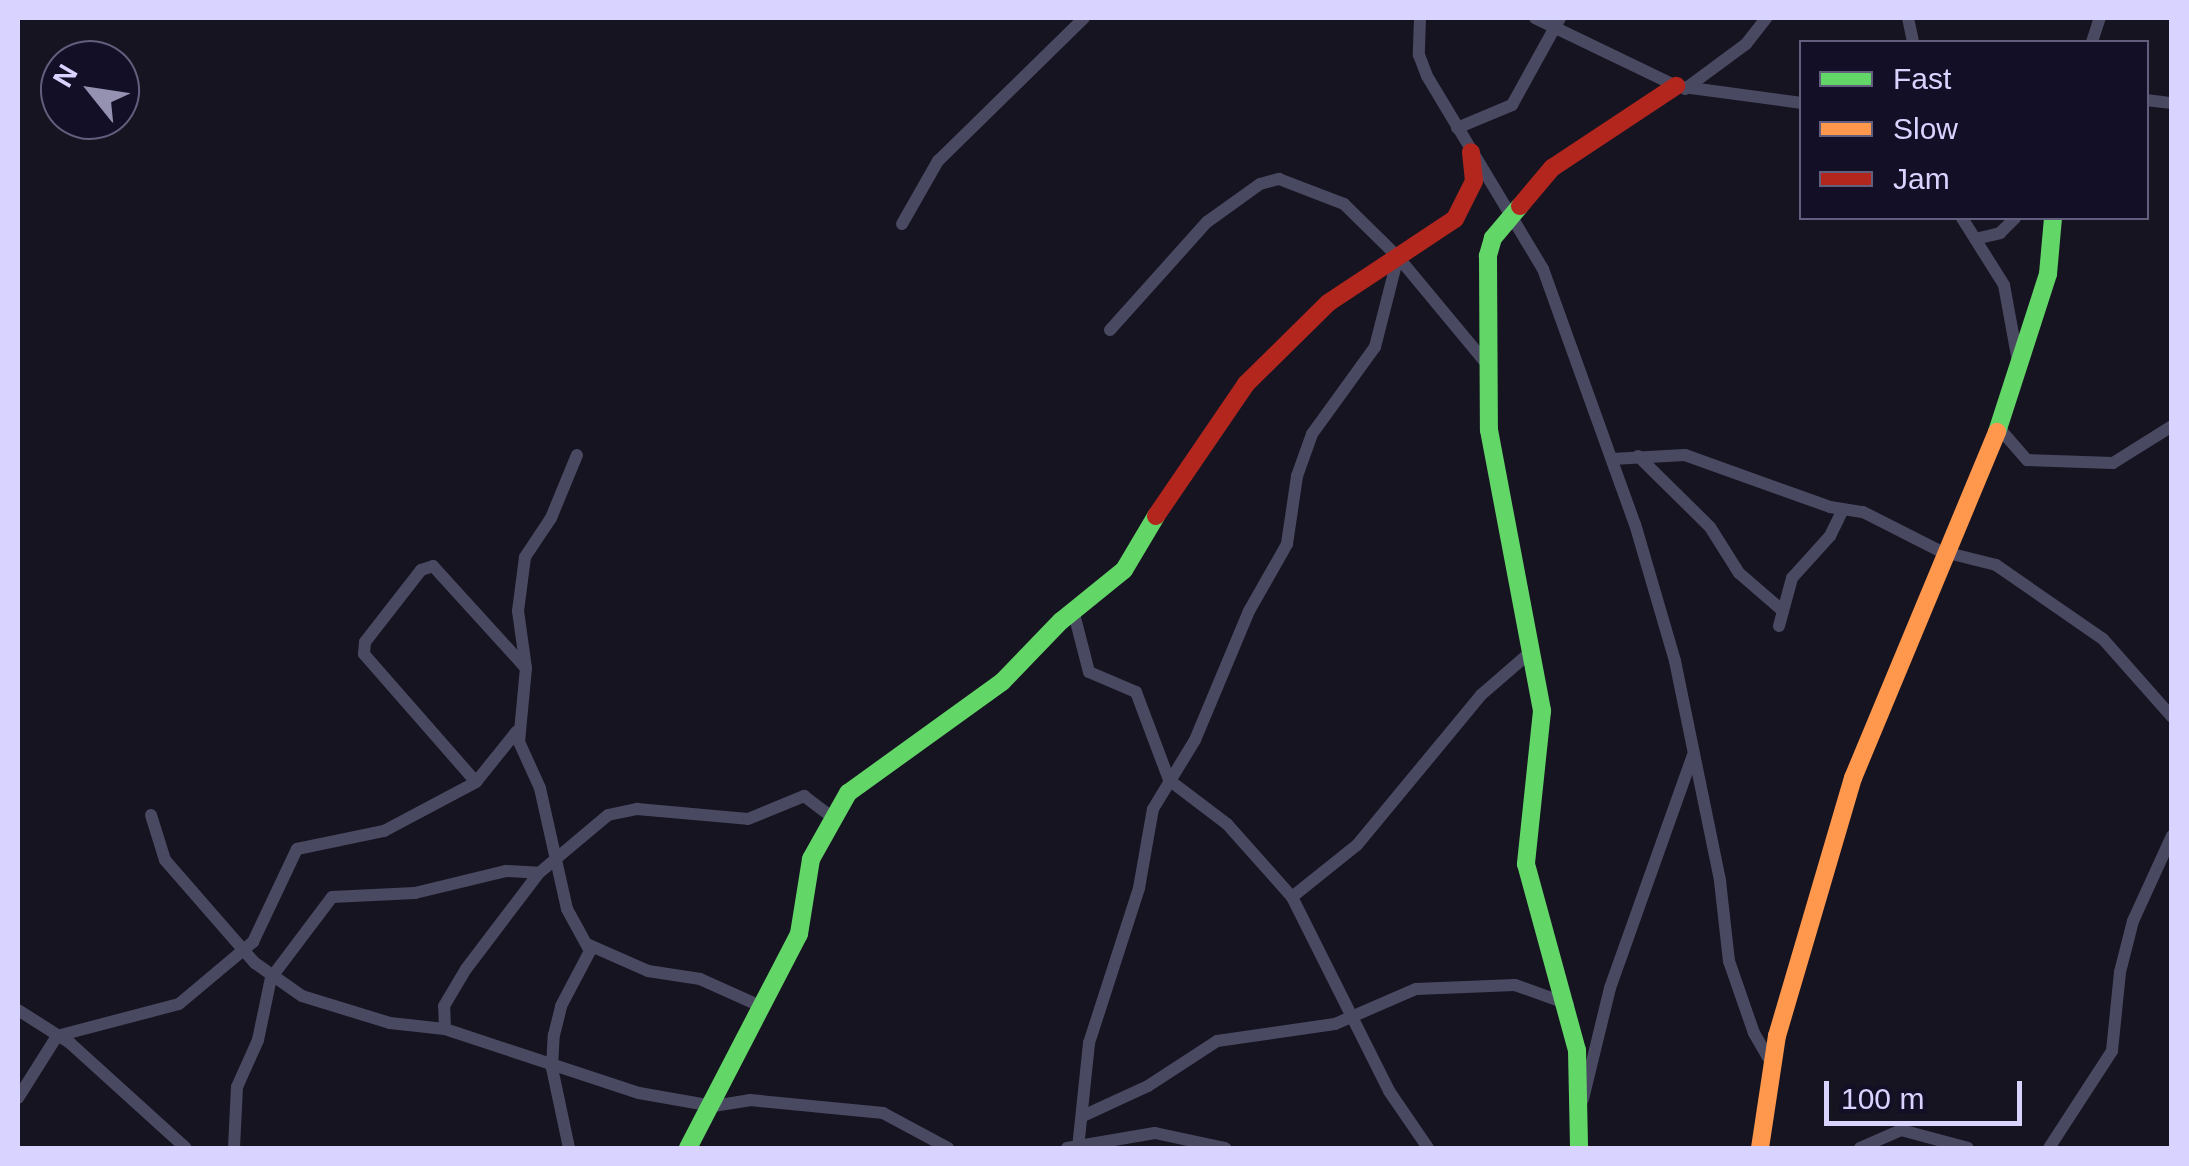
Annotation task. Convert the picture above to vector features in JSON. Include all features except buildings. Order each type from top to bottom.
[{"type":"street","points":[[902,224],[938,161],[1084,18]]},
{"type":"street","points":[[1420,18],[1419,55],[1457,128],[1512,213],[1556,296],[1612,459],[1675,661],[1720,881],[1729,961],[1754,1033],[1771,1062]]},
{"type":"street","points":[[1535,18],[1554,32],[1647,66],[1681,88],[1799,103]]},
{"type":"street","points":[[1457,128],[1512,104],[1560,18]]},
{"type":"street","points":[[1579,1148],[1580,1111],[1568,1004],[1526,864],[1542,754],[1534,649],[1492,451],[1486,363],[1489,249],[1512,213],[1552,168],[1746,44],[1766,18]]},
{"type":"street","points":[[688,1148],[713,1106],[805,920],[809,867],[831,816],[854,786],[1002,682],[1074,610],[1124,570],[1195,450],[1246,384],[1316,313],[1455,218],[1474,181],[1472,152]]},
{"type":"street","points":[[1110,330],[1207,222],[1270,180],[1334,196],[1398,257],[1486,363]]},
{"type":"street","points":[[1963,220],[2004,285],[2019,366]]},
{"type":"street","points":[[1974,239],[2000,232],[2013,220]]},
{"type":"street","points":[[1760,1148],[1771,1062],[1853,778],[1909,649],[1916,613],[1948,552],[1999,428],[2048,274],[2053,220]]},
{"type":"street","points":[[1225,1148],[1156,1133],[1074,1147],[1085,1114],[1094,1021],[1139,888],[1153,809],[1195,740],[1248,611],[1287,544],[1297,476],[1312,434],[1375,347],[1398,257]]},
{"type":"street","points":[[1999,428],[2027,460],[2113,462],[2172,426]]},
{"type":"street","points":[[577,454],[522,567],[518,611],[526,668],[517,731],[542,797],[553,861],[567,909],[589,945],[648,971],[700,979],[760,1006]]},
{"type":"street","points":[[1612,459],[1685,455],[1842,511],[1863,512],[1948,552],[1996,565],[2090,630],[2130,664],[2172,717]]},
{"type":"street","points":[[1638,456],[1710,527],[1738,573],[1783,612]]},
{"type":"street","points":[[1779,626],[1792,578],[1830,536],[1842,511]]},
{"type":"street","points":[[476,782],[364,654],[365,642],[421,570],[434,566],[526,668]]},
{"type":"street","points":[[1074,610],[1089,672],[1136,692],[1169,780],[1227,824],[1292,897],[1357,1018],[1389,1091],[1428,1148]]},
{"type":"street","points":[[1292,897],[1357,845],[1481,696],[1534,649]]},
{"type":"street","points":[[18,1098],[58,1036],[179,1004],[244,948],[261,930],[298,849],[374,836],[476,782],[517,731]]},
{"type":"street","points":[[1580,1111],[1610,988],[1692,755]]},
{"type":"street","points":[[445,1030],[441,1014],[453,988],[539,874],[614,812],[748,819],[804,796],[831,816]]},
{"type":"street","points":[[151,816],[160,854],[271,978],[326,1006],[445,1030],[552,1068],[713,1106],[750,1100],[870,1110],[948,1148]]},
{"type":"street","points":[[2048,1148],[2112,1051],[2120,972],[2133,921],[2172,836]]},
{"type":"street","points":[[234,1148],[237,1087],[258,1040],[271,978],[338,894],[415,892],[494,873],[539,874]]},
{"type":"street","points":[[569,1148],[552,1068],[559,1010],[589,945]]},
{"type":"street","points":[[1085,1114],[1148,1086],[1217,1041],[1357,1018],[1432,986],[1516,985],[1568,1004]]},
{"type":"street","points":[[18,1010],[58,1036],[186,1148]]},
{"type":"street","points":[[1860,1148],[1901,1130],[1968,1148]]},
{"type":"traffic: fast","points":[[1520,206],[1493,238],[1488,256],[1489,430],[1542,711],[1526,864],[1577,1050],[1579,1148]]},
{"type":"traffic: fast","points":[[1997,432],[2048,274],[2053,220]]},
{"type":"traffic: fast","points":[[688,1148],[799,934],[811,859],[848,793],[1002,682],[1061,621],[1124,570],[1156,516]]},
{"type":"traffic: slow","points":[[1760,1148],[1777,1036],[1853,778],[1997,432]]},
{"type":"traffic: jam","points":[[1520,206],[1552,168],[1676,86]]},
{"type":"traffic: jam","points":[[1156,516],[1246,384],[1328,303],[1455,219],[1474,181],[1471,152]]}]
